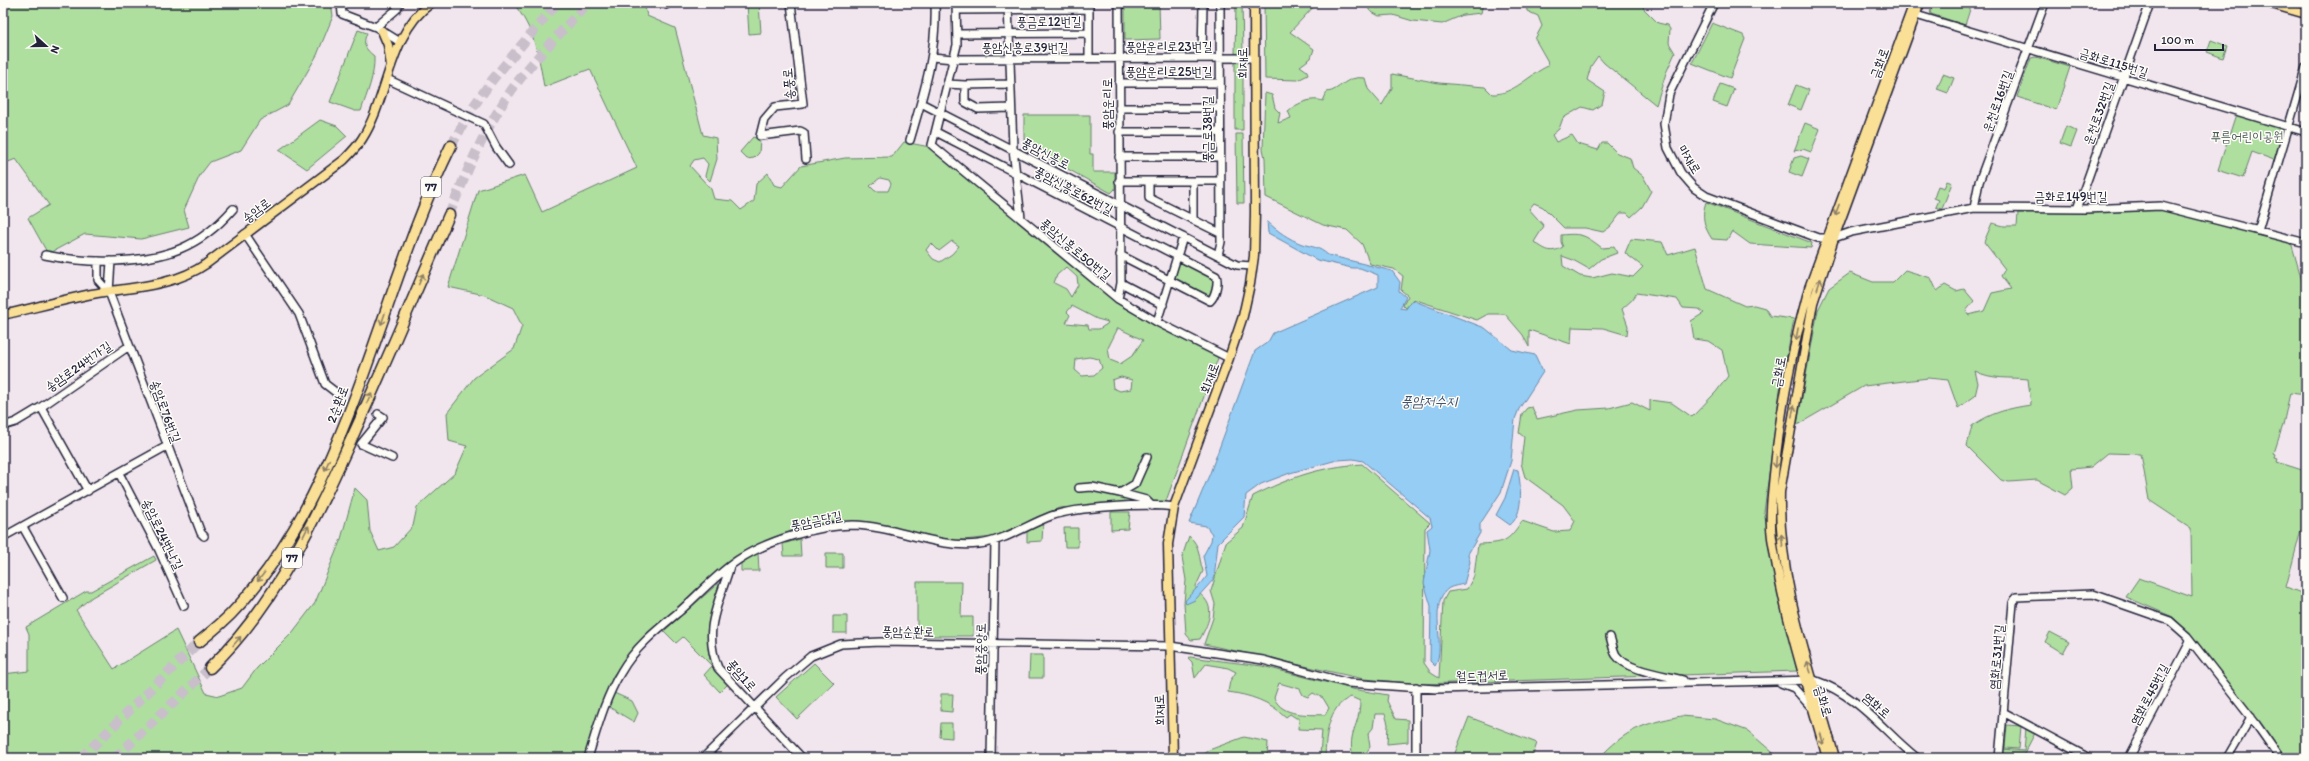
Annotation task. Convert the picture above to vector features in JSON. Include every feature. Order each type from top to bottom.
[{"type":"highway","name":"2순환로","points":[[199,642],[231,614],[272,562],[314,493],[325,469],[379,332],[430,189],[451,146]]},
{"type":"highway","name":"2순환로","points":[[210,668],[247,629],[276,586],[297,549],[334,478],[449,215]]},
{"type":"main road","name":"회재로","points":[[1173,758],[1168,544],[1174,507],[1229,358],[1246,307],[1254,256],[1254,3]]},
{"type":"main road","name":"금화로","points":[[1827,758],[1815,715],[1810,681],[1785,576],[1780,520],[1780,492],[1811,310],[1830,238],[1914,3]]},
{"type":"main road","name":"금화로","points":[[1830,238],[1920,3]]},
{"type":"main road","points":[[2268,3],[2306,14]]},
{"type":"main road","name":"송암로","points":[[3,315],[172,280],[195,272],[344,160],[354,150],[369,128],[400,42],[427,4]]},
{"type":"main road","points":[[379,29],[388,46],[391,69]]},
{"type":"main road","name":"금화로","points":[[1810,681],[1835,758]]},
{"type":"street","points":[[341,3],[342,14],[379,29],[400,42]]},
{"type":"street","points":[[379,29],[397,9],[400,3]]},
{"type":"street","name":"송풍로","points":[[791,3],[803,104],[775,107],[764,120],[760,136],[800,131],[804,133],[806,159]]},
{"type":"street","points":[[910,140],[921,103],[936,36],[935,3]]},
{"type":"street","name":"풍암운리로","points":[[1118,299],[1121,283],[1118,132],[1119,3]]},
{"type":"street","points":[[1202,58],[1203,3]]},
{"type":"street","name":"풍금로38번길","points":[[1218,255],[1220,233],[1220,3]]},
{"type":"street","name":"마재로","points":[[1714,3],[1679,72],[1665,110],[1665,139],[1674,160],[1689,183],[1706,196],[1818,238],[1830,238]]},
{"type":"street","name":"운천로16번길","points":[[1974,208],[1979,182],[2045,3]]},
{"type":"street","name":"운천로32번길","points":[[2077,209],[2150,3]]},
{"type":"street","points":[[2299,3],[2306,5]]},
{"type":"street","points":[[957,6],[1008,6]]},
{"type":"street","name":"풍암신흥로50번길","points":[[957,6],[957,34],[953,59],[932,145],[1118,299],[1157,322],[1229,358]]},
{"type":"street","name":"풍금로12번길","points":[[1011,108],[1008,6],[1089,6]]},
{"type":"street","points":[[1089,6],[1090,58]]},
{"type":"street","name":"금화로115번길","points":[[1916,15],[2306,132]]},
{"type":"street","points":[[957,34],[1009,33]]},
{"type":"street","name":"풍금로12번길","points":[[1009,33],[1089,34]]},
{"type":"street","name":"풍암신흥로39번길","points":[[932,57],[953,59],[1119,58]]},
{"type":"street","name":"풍암운리로23번길","points":[[1119,58],[1254,58]]},
{"type":"street","points":[[2258,231],[2306,66]]},
{"type":"street","points":[[387,79],[484,124],[496,147],[509,165]]},
{"type":"street","points":[[947,84],[1010,84]]},
{"type":"street","name":"풍암운리로25번길","points":[[1119,84],[1219,84]]},
{"type":"street","points":[[964,85],[965,102],[978,109],[1011,108]]},
{"type":"street","name":"풍암신흥로","points":[[921,103],[1237,265],[1252,266]]},
{"type":"street","name":"풍암신흥로62번길","points":[[1011,108],[1013,149],[1017,173],[1021,218]]},
{"type":"street","points":[[1118,108],[1219,108]]},
{"type":"street","points":[[936,132],[1017,173]]},
{"type":"street","points":[[1118,132],[1219,132]]},
{"type":"street","points":[[1119,157],[1220,157]]},
{"type":"street","name":"풍암신흥로62번길","points":[[1017,173],[1216,276],[1218,279],[1213,298],[1210,301],[1170,281]]},
{"type":"street","points":[[1119,181],[1220,181]]},
{"type":"street","points":[[1149,181],[1149,198],[1220,233]]},
{"type":"street","points":[[1193,182],[1193,220]]},
{"type":"street","name":"금화로149번길","points":[[1830,238],[1851,232],[1974,208],[2077,209],[2161,206],[2306,243]]},
{"type":"street","points":[[45,255],[76,261],[111,261],[150,258],[183,249],[202,237],[233,208]]},
{"type":"street","points":[[245,234],[299,314],[325,384],[338,394]]},
{"type":"street","points":[[1157,322],[1183,237]]},
{"type":"street","points":[[1120,255],[1170,281]]},
{"type":"street","points":[[98,261],[98,280],[109,292]]},
{"type":"street","points":[[109,292],[111,261]]},
{"type":"street","points":[[1121,283],[1163,305]]},
{"type":"street","name":"송암로76번길","points":[[109,292],[167,446],[201,533],[204,536]]},
{"type":"street","name":"송암로24번가길","points":[[3,426],[16,422],[41,407],[129,346]]},
{"type":"street","name":"송암로24번가길","points":[[41,407],[88,491]]},
{"type":"street","points":[[378,414],[384,417],[361,444],[392,458]]},
{"type":"street","points":[[3,537],[167,446]]},
{"type":"street","points":[[1120,493],[1135,484],[1147,458]]},
{"type":"street","name":"송암로24번나길","points":[[119,473],[159,550],[184,606]]},
{"type":"street","points":[[1079,488],[1092,487],[1120,493],[1146,500],[1152,506]]},
{"type":"street","name":"풍암금당길","points":[[588,758],[610,693],[627,662],[653,634],[730,566],[754,551],[781,540],[826,528],[844,526],[876,528],[958,545],[995,541],[1036,522],[1066,512],[1152,506],[1174,507]]},
{"type":"street","points":[[23,527],[63,598]]},
{"type":"street","name":"풍암중앙로","points":[[991,758],[995,541]]},
{"type":"street","name":"풍암1로","points":[[730,566],[712,621],[711,647],[718,668],[802,758]]},
{"type":"street","name":"염화로31번길","points":[[1999,758],[2013,603],[2016,597],[2093,594],[2170,621],[2187,636],[2190,642]]},
{"type":"street","points":[[1610,637],[1616,654],[1623,662],[1640,669],[1691,682]]},
{"type":"street","name":"풍암순환로","points":[[703,758],[800,664],[823,650],[841,644],[880,642],[1156,646]]},
{"type":"street","points":[[2190,642],[2251,717],[2280,758]]},
{"type":"street","name":"염화로45번길","points":[[2129,758],[2190,642]]},
{"type":"street","name":"월드컵서로","points":[[1156,646],[1170,646],[1263,660],[1348,682],[1436,689],[1691,682],[1810,681]]},
{"type":"street","name":"염화로","points":[[1810,681],[1837,690],[1858,703],[1917,758]]},
{"type":"street","points":[[1779,682],[1794,688],[1806,700],[1815,715]]},
{"type":"street","points":[[1416,687],[1416,758]]},
{"type":"street","points":[[2003,712],[2089,758]]},
{"type":"street","points":[[2227,758],[2251,717]]},
{"type":"green space","points":[[3,3],[331,3],[333,16],[317,55],[288,105],[260,120],[241,150],[210,162],[200,175],[184,210],[189,227],[141,239],[85,234],[48,254],[28,218],[49,205],[16,159],[3,164]]},
{"type":"green space","points":[[513,3],[644,3],[647,16],[675,28],[703,135],[716,138],[717,159],[710,181],[705,176],[708,164],[703,158],[694,160],[690,166],[711,189],[714,199],[732,201],[741,210],[754,201],[756,184],[768,173],[774,185],[782,187],[801,166],[845,158],[892,157],[904,142],[935,148],[1117,301],[1217,355],[1218,358],[1166,501],[1059,508],[993,537],[953,541],[858,521],[807,529],[723,567],[645,636],[632,650],[613,676],[585,758],[3,758],[3,674],[29,671],[29,634],[26,627],[86,591],[91,591],[154,556],[156,560],[92,597],[76,610],[114,669],[176,630],[206,693],[219,696],[242,688],[257,668],[292,633],[315,603],[341,539],[355,488],[367,500],[370,531],[379,551],[394,547],[413,526],[417,507],[455,473],[467,446],[449,441],[447,413],[474,378],[514,349],[522,326],[513,308],[485,295],[448,287],[478,190],[525,175],[542,212],[637,168],[590,69],[544,87],[538,53],[531,32]],"holes":[[[880,178],[889,180],[891,184],[888,191],[875,191],[870,186]],[[952,241],[959,246],[952,254],[940,262],[933,259],[926,250],[931,243],[939,251]],[[1066,267],[1077,277],[1078,285],[1071,297],[1066,289],[1054,283],[1057,275]],[[1072,306],[1097,319],[1108,322],[1099,329],[1089,329],[1088,325],[1066,323],[1070,315],[1067,312]],[[1118,328],[1143,340],[1132,356],[1120,364],[1110,360],[1108,348]],[[1089,357],[1099,359],[1102,368],[1094,375],[1082,376],[1075,370],[1076,359]],[[1121,377],[1132,380],[1131,389],[1120,391],[1113,388],[1112,380]]]},
{"type":"green space","points":[[747,3],[759,3],[761,33],[749,34]]},
{"type":"green space","points":[[1125,3],[1159,3],[1160,39],[1125,40]]},
{"type":"green space","points":[[1236,3],[1242,3],[1243,53],[1235,55]]},
{"type":"green space","points":[[1264,3],[1317,3],[1290,32],[1314,49],[1311,58],[1300,66],[1307,71],[1308,75],[1298,80],[1265,79]]},
{"type":"green space","points":[[1365,3],[1377,8],[1388,7],[1388,3],[1483,3],[1481,13],[1463,15],[1442,24],[1413,21],[1393,15],[1379,16],[1370,11]]},
{"type":"green space","points":[[1526,3],[1645,3],[1643,8],[1658,23],[1667,25],[1670,29],[1669,43],[1675,53],[1666,73],[1656,105],[1604,63],[1598,56],[1591,66],[1587,80],[1605,92],[1602,104],[1593,110],[1582,107],[1563,118],[1559,129],[1552,135],[1556,142],[1572,135],[1578,144],[1598,150],[1602,143],[1607,143],[1617,153],[1630,158],[1633,168],[1643,176],[1651,191],[1642,207],[1631,217],[1627,213],[1621,213],[1610,227],[1603,232],[1585,228],[1564,228],[1543,207],[1534,203],[1529,209],[1544,226],[1534,242],[1551,251],[1563,247],[1561,235],[1574,234],[1591,240],[1602,248],[1614,247],[1617,253],[1601,259],[1589,269],[1562,256],[1563,266],[1580,276],[1592,278],[1612,273],[1633,277],[1643,267],[1625,253],[1631,239],[1662,242],[1668,255],[1695,247],[1707,289],[1745,306],[1754,305],[1765,308],[1770,316],[1794,319],[1780,390],[1764,512],[1797,671],[1422,684],[1364,679],[1204,644],[1213,618],[1215,604],[1211,591],[1226,542],[1243,528],[1253,496],[1280,483],[1319,470],[1362,464],[1430,523],[1425,528],[1424,663],[1431,673],[1439,678],[1443,601],[1448,592],[1467,589],[1474,576],[1478,544],[1499,542],[1508,538],[1522,521],[1554,532],[1570,531],[1575,521],[1563,505],[1525,477],[1521,463],[1524,437],[1519,433],[1522,414],[1527,408],[1532,407],[1537,419],[1578,410],[1609,408],[1632,402],[1650,411],[1650,400],[1672,403],[1692,417],[1716,392],[1728,376],[1722,350],[1708,341],[1694,339],[1691,321],[1704,313],[1699,309],[1683,308],[1677,299],[1636,293],[1633,299],[1622,309],[1628,326],[1627,335],[1603,328],[1572,327],[1571,344],[1529,330],[1529,347],[1523,335],[1505,314],[1488,314],[1477,320],[1413,299],[1406,308],[1403,305],[1408,296],[1401,290],[1403,276],[1394,269],[1370,264],[1362,244],[1347,230],[1323,225],[1266,197],[1265,158],[1263,149],[1265,93],[1272,95],[1275,108],[1280,113],[1278,123],[1291,118],[1288,111],[1296,106],[1309,100],[1323,101],[1327,92],[1336,89],[1352,79],[1358,78],[1365,78],[1368,89],[1382,105],[1392,88],[1392,74],[1439,83],[1485,87],[1492,94],[1507,91],[1548,66],[1547,60],[1535,39],[1542,26],[1538,16],[1527,11]]},
{"type":"green space","points":[[1935,3],[1972,3],[1965,25],[1931,14],[1930,11]]},
{"type":"green space","points":[[1712,23],[1743,35],[1745,39],[1730,78],[1692,63]]},
{"type":"green space","points":[[358,30],[367,33],[365,46],[374,56],[374,63],[370,84],[361,111],[355,111],[330,102]]},
{"type":"green space","points":[[2211,40],[2227,46],[2223,58],[2207,52]]},
{"type":"green space","points":[[2036,57],[2070,67],[2056,110],[2017,97],[2031,58]]},
{"type":"green space","points":[[1235,61],[1241,61],[1243,64],[1243,130],[1235,130]]},
{"type":"green space","points":[[1943,74],[1954,78],[1948,93],[1937,89]]},
{"type":"green space","points":[[1720,84],[1734,89],[1727,107],[1713,102]]},
{"type":"green space","points":[[1796,85],[1809,90],[1801,110],[1788,105]]},
{"type":"green space","name":"푸름어린이공원","points":[[2236,114],[2281,128],[2283,132],[2274,160],[2252,152],[2243,178],[2218,170]]},
{"type":"green space","points":[[1024,115],[1090,115],[1090,154],[1093,154],[1093,172],[1115,172],[1115,189],[1111,193],[1039,153],[1047,153],[1024,139]]},
{"type":"green space","points":[[320,120],[337,126],[347,136],[307,169],[279,150]]},
{"type":"green space","points":[[1805,123],[1820,129],[1811,152],[1803,149],[1794,151]]},
{"type":"green space","points":[[2066,126],[2077,131],[2071,147],[2060,143]]},
{"type":"green space","points":[[1236,134],[1243,134],[1244,203],[1237,203]]},
{"type":"green space","points":[[753,137],[760,140],[759,153],[754,158],[747,159],[740,152]]},
{"type":"green space","points":[[1801,156],[1809,159],[1802,177],[1789,172],[1794,158]]},
{"type":"green space","points":[[1947,181],[1952,183],[1942,209],[1936,207],[1939,200],[1934,198],[1938,186],[1944,188]]},
{"type":"green space","points":[[1706,202],[1812,243],[1811,248],[1750,244],[1732,231],[1727,240],[1712,239],[1704,221],[1704,207]]},
{"type":"green space","points":[[2160,210],[2291,242],[2306,295],[2306,395],[2290,393],[2283,425],[2274,453],[2276,454],[2275,458],[2278,459],[2277,462],[2302,470],[2306,469],[2306,531],[2301,530],[2286,587],[2306,595],[2306,758],[2285,758],[2196,640],[2173,617],[2126,597],[2139,578],[2192,597],[2191,528],[2149,500],[2141,454],[2108,453],[2091,467],[2071,469],[2073,488],[2065,495],[2037,480],[2009,482],[2001,480],[1967,446],[1972,426],[1979,421],[2000,412],[2031,405],[2028,379],[1994,377],[1975,371],[1978,383],[1975,396],[1958,408],[1948,380],[1928,378],[1864,386],[1797,425],[1818,310],[1829,288],[1850,273],[1873,282],[1893,282],[1905,270],[1931,278],[1937,291],[1945,285],[1956,291],[1964,289],[1974,301],[1966,311],[1969,315],[1984,311],[1992,293],[2011,289],[2001,276],[2005,269],[1984,242],[1992,223],[2004,226],[2017,226],[2018,213]]},
{"type":"green space","points":[[1182,262],[1213,278],[1212,296],[1209,297],[1177,281],[1175,277],[1179,263]]},
{"type":"green space","points":[[1111,512],[1130,512],[1128,529],[1111,530]]},
{"type":"green space","points":[[1043,524],[1042,541],[1027,542],[1027,531]]},
{"type":"green space","points":[[1064,528],[1078,528],[1078,547],[1065,547]]},
{"type":"green space","points":[[1189,536],[1196,544],[1203,571],[1196,586],[1196,591],[1203,596],[1207,602],[1210,613],[1207,625],[1200,639],[1191,640],[1186,634],[1184,603],[1186,580],[1182,557]]},
{"type":"green space","points":[[800,539],[801,556],[784,556],[783,544]]},
{"type":"green space","points":[[758,553],[759,571],[741,571],[741,563]]},
{"type":"green space","points":[[826,553],[843,553],[843,568],[826,568]]},
{"type":"green space","points":[[722,580],[710,621],[708,649],[712,666],[683,637],[676,643],[664,631]]},
{"type":"green space","points":[[917,582],[962,582],[961,617],[973,617],[973,636],[917,636]]},
{"type":"green space","points":[[833,616],[847,616],[847,633],[833,633]]},
{"type":"green space","points":[[2050,632],[2069,642],[2063,653],[2045,642]]},
{"type":"green space","points":[[1030,655],[1043,655],[1043,678],[1029,678]]},
{"type":"green space","points":[[1190,657],[1262,666],[1352,689],[1388,695],[1387,701],[1396,719],[1408,720],[1408,742],[1387,744],[1388,724],[1385,714],[1375,714],[1373,728],[1368,734],[1370,747],[1363,758],[1353,758],[1352,741],[1360,701],[1351,697],[1343,702],[1332,715],[1327,732],[1325,758],[1313,758],[1320,755],[1322,730],[1298,729],[1299,718],[1296,718],[1290,714],[1286,717],[1280,711],[1266,703],[1244,695],[1228,692],[1230,681],[1236,672],[1228,668],[1206,664],[1195,678],[1192,662],[1188,658]],"holes":[[[1279,683],[1300,689],[1303,695],[1308,697],[1313,693],[1323,698],[1329,708],[1325,715],[1303,714],[1289,711],[1283,709],[1274,698]]]},
{"type":"green space","points":[[814,663],[834,683],[797,719],[776,697]]},
{"type":"green space","points":[[712,666],[728,684],[720,692],[704,675]]},
{"type":"green space","points":[[614,693],[632,701],[638,713],[634,722],[609,707]]},
{"type":"green space","points":[[941,694],[953,694],[952,712],[941,711]]},
{"type":"green space","points":[[1681,716],[1715,719],[1748,731],[1779,758],[1599,758],[1618,740],[1636,729],[1645,725]]},
{"type":"green space","points":[[1469,717],[1537,743],[1532,758],[1453,758]]},
{"type":"green space","points":[[941,723],[952,723],[952,738],[940,737]]},
{"type":"green space","points":[[2007,725],[2021,726],[2019,749],[2005,748]]},
{"type":"green space","points":[[2026,728],[2035,733],[2022,758],[2003,758],[2003,749],[2024,751]]},
{"type":"green space","points":[[1244,737],[1268,742],[1267,758],[1197,758],[1209,750]]},
{"type":"water","name":"풍암저수지","points":[[1267,221],[1288,237],[1302,244],[1319,249],[1328,255],[1392,271],[1400,282],[1399,291],[1406,297],[1400,308],[1406,309],[1412,300],[1485,328],[1512,350],[1535,355],[1543,372],[1519,409],[1515,419],[1511,461],[1501,492],[1480,524],[1480,533],[1468,554],[1470,562],[1464,584],[1449,588],[1439,603],[1439,648],[1435,666],[1430,661],[1431,606],[1424,583],[1430,550],[1427,530],[1432,526],[1430,518],[1363,461],[1353,459],[1337,460],[1290,473],[1261,484],[1246,495],[1244,517],[1218,543],[1214,579],[1195,600],[1186,604],[1185,601],[1207,576],[1203,556],[1211,541],[1212,534],[1206,526],[1189,523],[1210,473],[1255,351],[1268,342],[1273,333],[1378,287],[1378,275],[1360,268],[1352,268],[1317,260],[1268,233]]},
{"type":"water","points":[[1514,469],[1518,470],[1520,499],[1518,514],[1510,525],[1496,515],[1505,498]]},
{"type":"tunnel","points":[[451,146],[473,107],[493,79],[557,3]]},
{"type":"tunnel","points":[[449,215],[479,147],[492,121],[509,94],[541,53],[588,3]]},
{"type":"tunnel","points":[[338,394],[378,414]]},
{"type":"tunnel","points":[[81,758],[199,642]]},
{"type":"tunnel","points":[[115,758],[210,668]]}]
